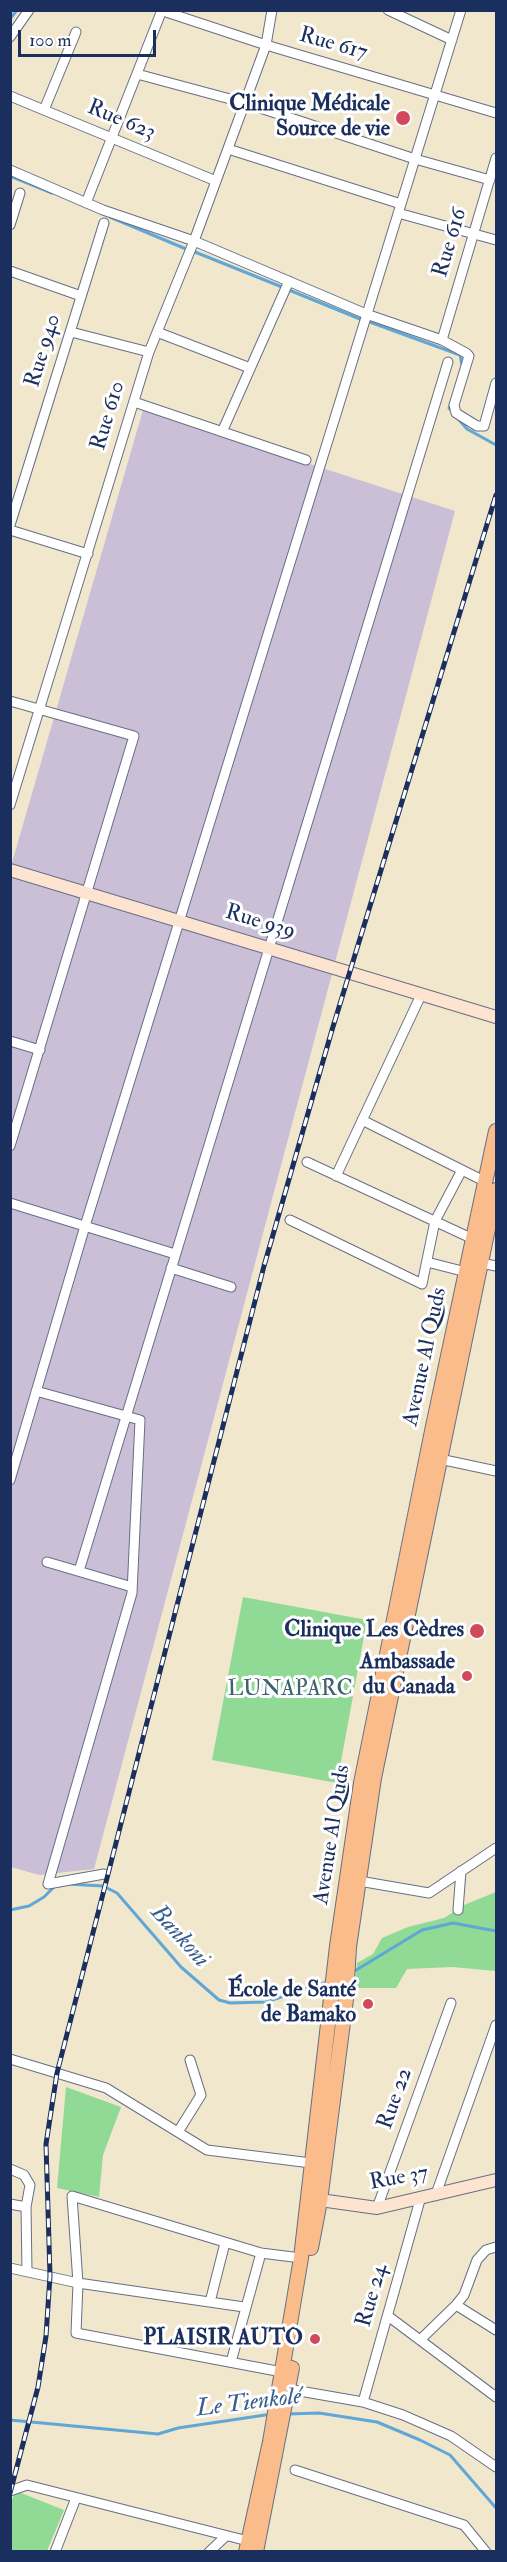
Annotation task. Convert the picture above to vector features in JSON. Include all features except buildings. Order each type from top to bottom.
[{"type":"main road","name":"Rue 939","points":[[10,870],[496,1017]]},
{"type":"main road","name":"Avenue Al Quds","points":[[284,2398],[282,2372],[301,2258],[314,2200],[312,2163],[330,2006],[359,1881],[374,1778],[433,1458],[472,1265],[491,1186],[496,1131]]},
{"type":"main road","name":"Avenue Al Quds","points":[[472,1265],[473,1239],[491,1186]]},
{"type":"main road","name":"Avenue Al Quds","points":[[250,2548],[284,2398],[346,1999],[343,1947],[361,1783],[433,1458]]},
{"type":"main road","name":"Rue 37","points":[[314,2200],[377,2208],[420,2200],[496,2180]]},
{"type":"street","points":[[10,37],[29,10]]},
{"type":"street","name":"Rue 610","points":[[10,806],[149,352],[194,241],[267,45],[272,10]]},
{"type":"street","points":[[10,1480],[85,1226],[461,10]]},
{"type":"street","points":[[86,203],[161,11]]},
{"type":"street","name":"Rue 617","points":[[161,11],[496,113]]},
{"type":"street","points":[[393,11],[452,40]]},
{"type":"street","points":[[44,110],[76,32]]},
{"type":"street","points":[[137,74],[245,103],[415,159],[490,180]]},
{"type":"street","name":"Rue 623","points":[[10,96],[216,181]]},
{"type":"street","points":[[228,150],[496,240]]},
{"type":"street","name":"Rue 616","points":[[442,340],[496,158]]},
{"type":"street","points":[[10,170],[86,203],[194,241],[366,314],[442,340],[470,356],[457,391],[456,413],[477,426],[484,426],[496,383]]},
{"type":"street","points":[[10,225],[20,193]]},
{"type":"street","name":"Rue 940","points":[[10,525],[104,223]]},
{"type":"street","points":[[10,271],[81,296]]},
{"type":"street","points":[[222,432],[289,281]]},
{"type":"street","points":[[70,332],[149,352]]},
{"type":"street","points":[[158,332],[250,368]]},
{"type":"street","points":[[79,1571],[447,362]]},
{"type":"street","points":[[134,402],[306,460]]},
{"type":"street","points":[[10,530],[88,554]]},
{"type":"street","points":[[10,700],[39,711],[134,736],[10,1146]]},
{"type":"street","points":[[336,1176],[422,995]]},
{"type":"street","points":[[10,1041],[40,1050]]},
{"type":"street","points":[[362,1120],[491,1186]]},
{"type":"street","points":[[307,1162],[473,1239]]},
{"type":"street","points":[[290,1220],[423,1284],[435,1221],[462,1170]]},
{"type":"street","points":[[10,1203],[175,1254]]},
{"type":"street","points":[[427,1262],[496,1266]]},
{"type":"street","points":[[171,1268],[231,1287]]},
{"type":"street","points":[[36,1391],[140,1420],[132,1587],[48,1884],[104,1874]]},
{"type":"street","points":[[433,1458],[496,1471]]},
{"type":"street","points":[[47,1562],[132,1587]]},
{"type":"street","points":[[359,1881],[429,1893],[496,1848]]},
{"type":"street","points":[[458,1910],[461,1871]]},
{"type":"street","name":"Rue 22","points":[[377,2208],[451,2003]]},
{"type":"street","points":[[436,2194],[496,2025]]},
{"type":"street","points":[[10,2059],[106,2088],[207,2150],[312,2163]]},
{"type":"street","points":[[178,2132],[201,2095],[190,2060]]},
{"type":"street","points":[[10,2169],[28,2179],[30,2185],[26,2207],[27,2271]]},
{"type":"street","points":[[282,2372],[76,2333],[78,2283],[72,2196],[261,2253],[301,2258]]},
{"type":"street","name":"Rue 24","points":[[363,2402],[420,2200]]},
{"type":"street","points":[[10,2204],[26,2207]]},
{"type":"street","points":[[210,2302],[225,2243]]},
{"type":"street","points":[[420,2340],[464,2295],[477,2260],[486,2250],[496,2247]]},
{"type":"street","points":[[231,2362],[244,2307],[261,2253]]},
{"type":"street","points":[[10,2268],[78,2283],[244,2307]]},
{"type":"street","points":[[456,2305],[495,2326]]},
{"type":"street","points":[[387,2316],[496,2397]]},
{"type":"street","points":[[284,2398],[363,2402],[403,2415],[451,2436],[496,2467]]},
{"type":"street","points":[[295,2470],[464,2525],[486,2552]]},
{"type":"street","points":[[10,2491],[27,2486],[226,2536],[250,2548]]},
{"type":"street","points":[[55,2552],[76,2498]]},
{"type":"street","points":[[209,2552],[226,2536]]},
{"type":"shaded area","points":[[143,410],[455,511],[94,1869],[39,1875],[11,1867],[11,866]]},
{"type":"green space","name":"LUNAPARC","points":[[243,1597],[367,1620],[337,1783],[212,1760]]},
{"type":"green space","points":[[496,1892],[496,1971],[452,1967],[407,1969],[396,1988],[355,1988],[357,1963],[373,1954],[382,1938],[408,1927],[444,1918],[464,1905]]},
{"type":"green space","points":[[66,2087],[121,2107],[103,2155],[99,2197],[57,2188]]},
{"type":"green space","points":[[16,2491],[64,2510],[47,2551],[11,2551],[10,2504]]},
{"type":"waterway","points":[[10,19],[17,10]]},
{"type":"waterway","points":[[10,176],[52,193]]},
{"type":"waterway","points":[[110,217],[186,249]]},
{"type":"waterway","points":[[195,252],[282,287]]},
{"type":"waterway","points":[[289,290],[360,319]]},
{"type":"waterway","points":[[367,321],[460,355],[462,365]]},
{"type":"waterway","points":[[451,403],[449,408],[467,429],[496,445]]},
{"type":"waterway","name":"Bankoni","points":[[67,1884],[103,1886],[117,1893],[181,1967],[219,2000],[230,2003],[266,2002],[330,1981]]},
{"type":"waterway","name":"Bankoni","points":[[10,1910],[29,1906],[44,1897],[55,1886]]},
{"type":"waterway","name":"Bankoni","points":[[353,1972],[422,1930],[453,1923],[496,1931]]},
{"type":"waterway","name":"Le Tienkolé","points":[[287,2414],[319,2413],[377,2422],[420,2440],[450,2455],[496,2508]]},
{"type":"waterway","name":"Le Tienkolé","points":[[10,2420],[158,2434],[178,2428],[272,2414]]},
{"type":"railway","points":[[10,2493],[38,2387],[46,2336],[50,2276],[46,2144],[57,2073],[264,1266],[332,1030],[496,495]]},
{"type":"place","name":"Clinique Médicale Source de vie","points":[[403,118]]},
{"type":"place","name":"Clinique Les Cèdres","points":[[477,1631]]},
{"type":"place","name":"Ambassade du Canada","points":[[467,1676]]},
{"type":"place","name":"École de Santé de Bamako","points":[[368,2004]]},
{"type":"place","name":"PLAISIR AUTO","points":[[315,2339]]}]
